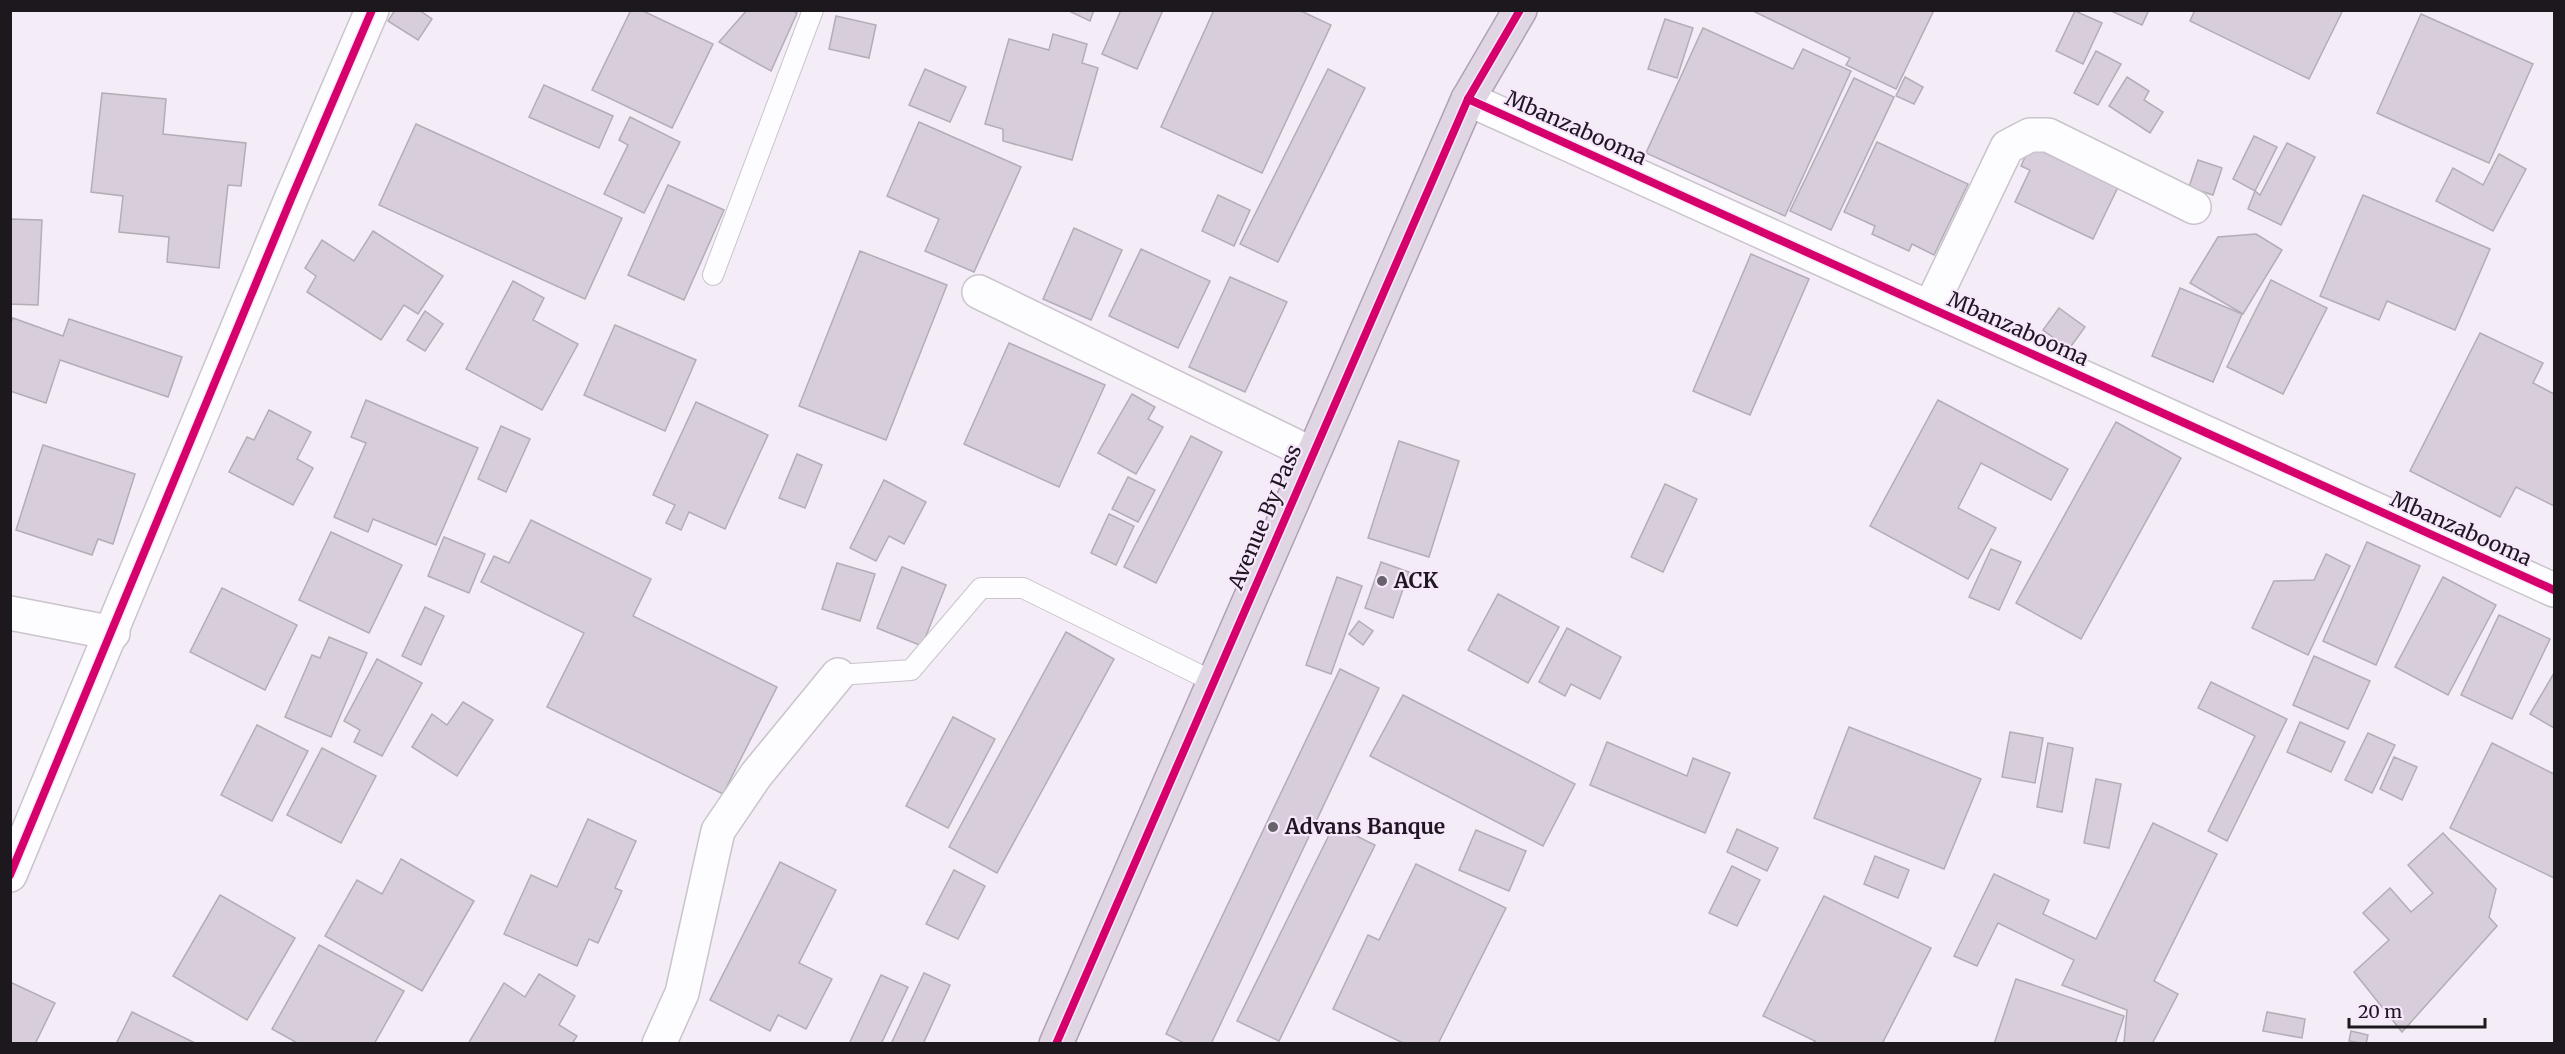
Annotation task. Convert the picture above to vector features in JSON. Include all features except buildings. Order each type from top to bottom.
[{"type":"highway","name":"Avenue By Pass","points":[[1057,1043],[1468,99],[1520,10]]},
{"type":"street","points":[[10,875],[372,10]]},
{"type":"street","name":"Mbanzabooma","points":[[1468,99],[2554,590]]},
{"type":"street","points":[[1930,308],[2007,147],[2030,135],[2048,135],[2194,207]]},
{"type":"street","points":[[979,292],[1312,454]]},
{"type":"street","points":[[10,613],[113,633]]},
{"type":"street","points":[[659,1044],[681,993],[718,831],[756,775],[838,675]]},
{"type":"lane","points":[[713,275],[813,10]]},
{"type":"lane","points":[[838,675],[911,670],[981,588],[1023,588],[1214,682]]},
{"type":"cycle path","points":[[10,875],[372,10]]},
{"type":"cycle path","points":[[1056,1044],[1468,99],[1520,10]]},
{"type":"cycle path","points":[[1468,99],[2554,590]]},
{"type":"place","name":"ACK","points":[[1382,581]]},
{"type":"place","name":"Advans Banque","points":[[1273,827]]}]
